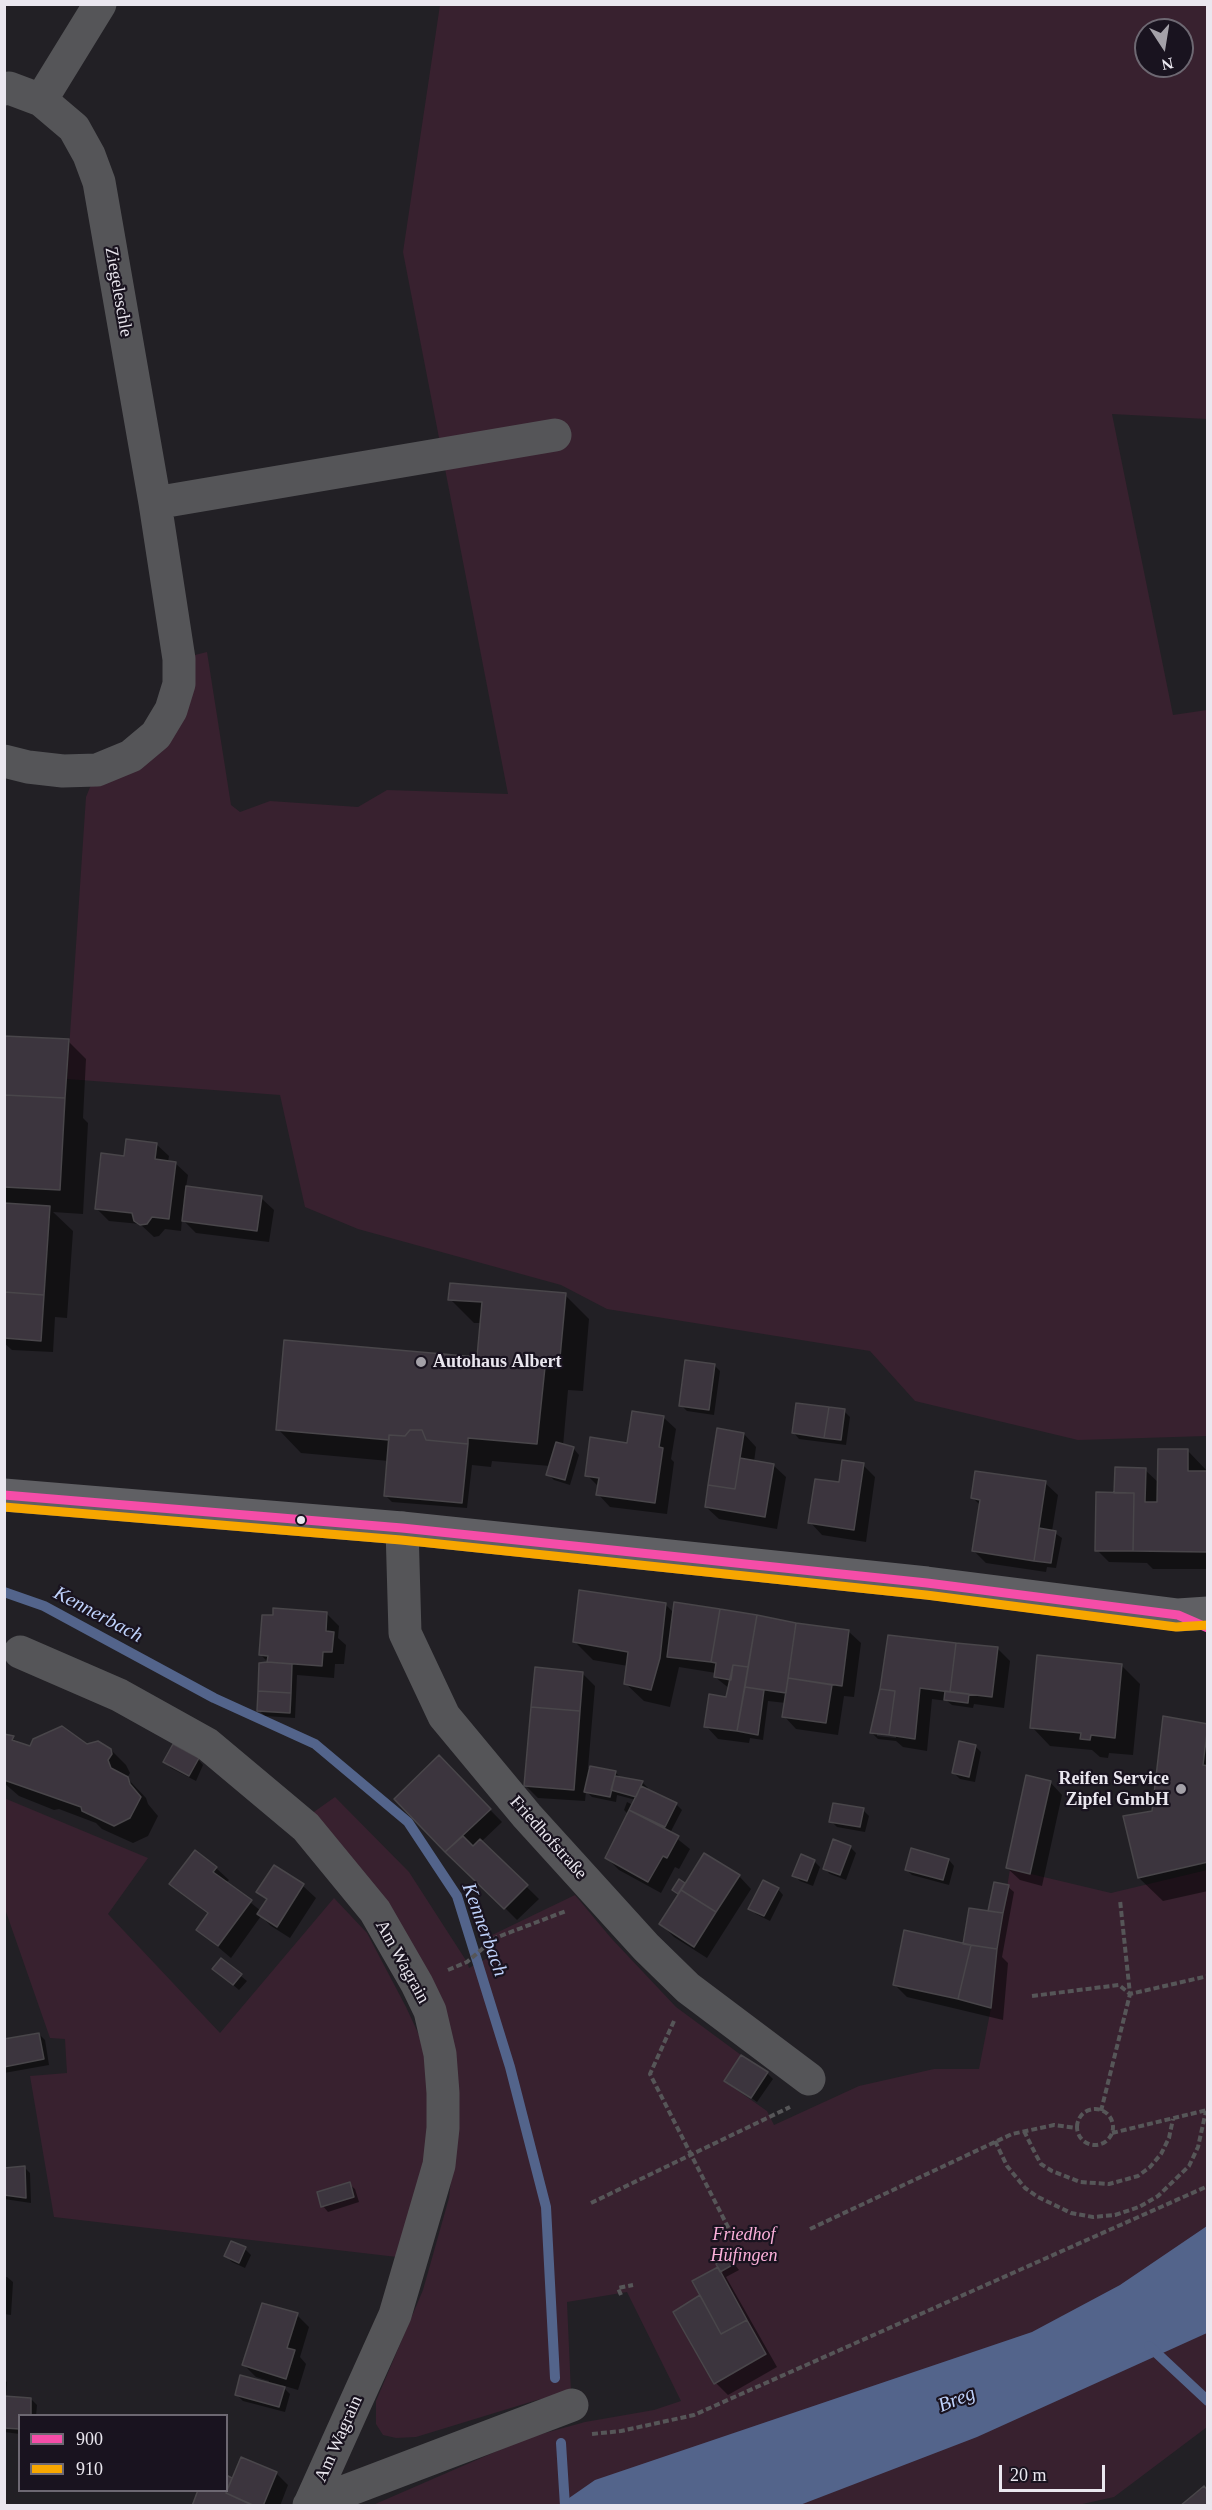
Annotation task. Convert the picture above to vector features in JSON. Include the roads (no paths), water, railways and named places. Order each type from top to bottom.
[{"type":"main road","points":[[4,1495],[402,1528],[891,1580],[1192,1614],[1208,1628]]},
{"type":"street","points":[[41,100],[99,4]]},
{"type":"street","name":"Ziegeleschle","points":[[4,88],[41,100],[74,128],[89,155],[99,182],[155,503],[179,659],[179,684],[171,710],[156,735],[131,756],[97,770],[63,771],[28,767],[4,761]]},
{"type":"street","points":[[155,503],[555,435]]},
{"type":"street","name":"Friedhofstraße","points":[[402,1528],[405,1633],[444,1716],[527,1816],[646,1947],[688,1988],[809,2079]]},
{"type":"street","name":"Am Wagrain","points":[[20,1652],[119,1695],[207,1744],[306,1827],[375,1911],[430,2011],[440,2054],[443,2093],[443,2127],[439,2165],[395,2315],[309,2505]]},
{"type":"street","name":"Am Wagrain","points":[[309,2505],[572,2405]]},
{"type":"water","name":"Breg","points":[[1207,2226],[1207,2333],[977,2437],[800,2505],[559,2505],[595,2480],[1032,2332],[1120,2285]]},
{"type":"waterway","name":"Kennerbach","points":[[4,1592],[44,1606],[214,1698],[315,1744],[408,1822],[457,1896],[510,2067],[546,2207],[555,2378]]},
{"type":"waterway","points":[[1149,2346],[1208,2401]]},
{"type":"waterway","name":"Kennerbach","points":[[561,2443],[565,2506]]},
{"type":"place","name":"Autohaus Albert","points":[[421,1362]]},
{"type":"place","name":"Reifen Service Zipfel GmbH","points":[[1181,1789]]},
{"type":"park label","name":"Friedhof Hüfingen","points":[[744,2245]]}]
